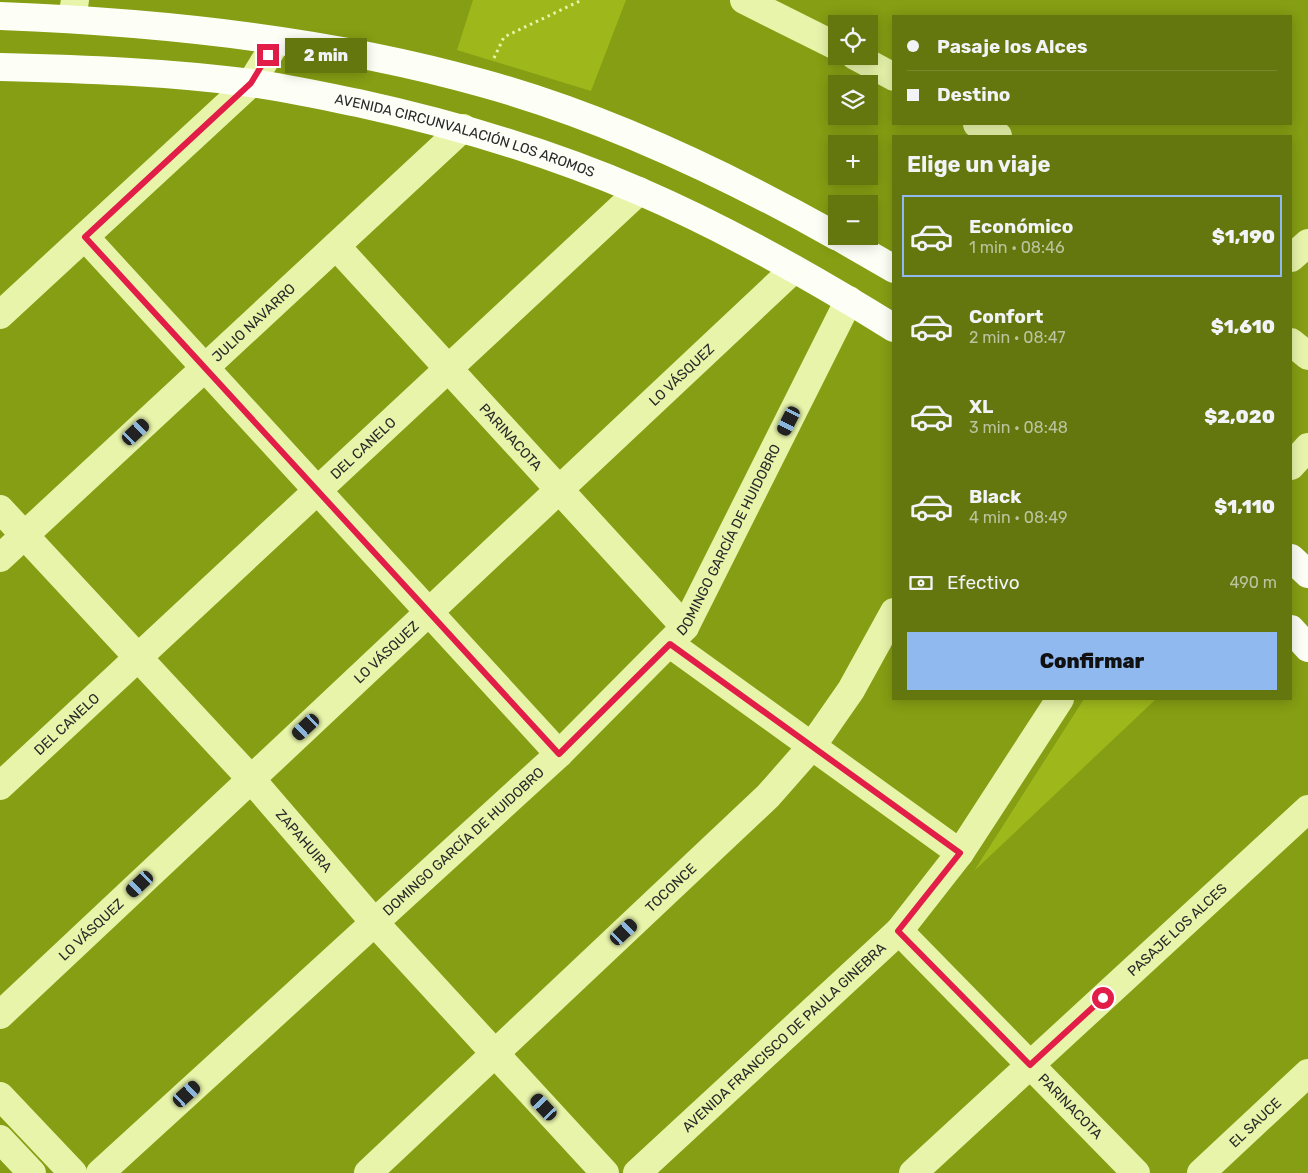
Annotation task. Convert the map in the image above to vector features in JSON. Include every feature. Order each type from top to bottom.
[{"type":"main road","points":[[0,16],[74,9],[146,25],[277,41],[369,56],[483,83],[549,103],[684,158],[754,191],[828,231]]},
{"type":"main road","name":"AVENIDA CIRCUNVALACIÓN LOS AROMOS","points":[[0,67],[168,74],[251,83],[376,107],[463,128],[521,146],[639,191],[794,269],[892,327]]},
{"type":"main road","points":[[853,245],[892,268]]},
{"type":"main road","points":[[1292,559],[1308,574]]},
{"type":"main road","points":[[1292,630],[1308,648]]},
{"type":"street","points":[[744,0],[828,42]]},
{"type":"street","points":[[0,315],[251,83],[277,41]]},
{"type":"street","points":[[872,65],[892,76]]},
{"type":"street","points":[[979,125],[996,135]]},
{"type":"street","name":"JULIO NAVARRO","points":[[0,558],[463,128]]},
{"type":"street","name":"DEL CANELO","points":[[0,786],[639,191]]},
{"type":"street","points":[[85,237],[559,754]]},
{"type":"street","points":[[1292,257],[1308,242]]},
{"type":"street","name":"PARINACOTA","points":[[336,246],[559,490],[677,635],[812,746],[960,853]]},
{"type":"street","name":"LO VÁSQUEZ","points":[[0,1014],[794,269]]},
{"type":"street","name":"DOMINGO GARCÍA DE HUIDOBRO","points":[[100,1173],[559,754],[677,635],[849,300]]},
{"type":"street","points":[[1292,343],[1308,356]]},
{"type":"street","points":[[1292,465],[1308,447]]},
{"type":"street","name":"ZAPAHUIRA","points":[[0,509],[251,779],[375,923],[605,1173]]},
{"type":"street","name":"TOCONCE","points":[[368,1173],[768,796],[812,746],[850,690],[892,616]]},
{"type":"street","name":"AVENIDA FRANCISCO DE PAULA GINEBRA","points":[[637,1173],[898,931],[960,853],[1059,700]]},
{"type":"street","name":"PASAJE LOS ALCES","points":[[913,1173],[1308,808]]},
{"type":"street","name":"PARINACOTA","points":[[898,931],[1136,1173]]},
{"type":"street","name":"EL SAUCE","points":[[1201,1173],[1308,1073]]},
{"type":"street","points":[[0,1096],[73,1173]]},
{"type":"street","points":[[0,1139],[32,1173]]},
{"type":"path","points":[[483,83],[504,37],[582,0]]},
{"type":"green space","points":[[473,0],[626,0],[591,91],[457,50]]},
{"type":"green space","points":[[1083,700],[1155,700],[974,871]]},
{"type":"route","points":[[268,55],[251,83],[85,237],[559,754],[670,644],[960,853],[898,931],[1030,1065],[1103,998]]}]
